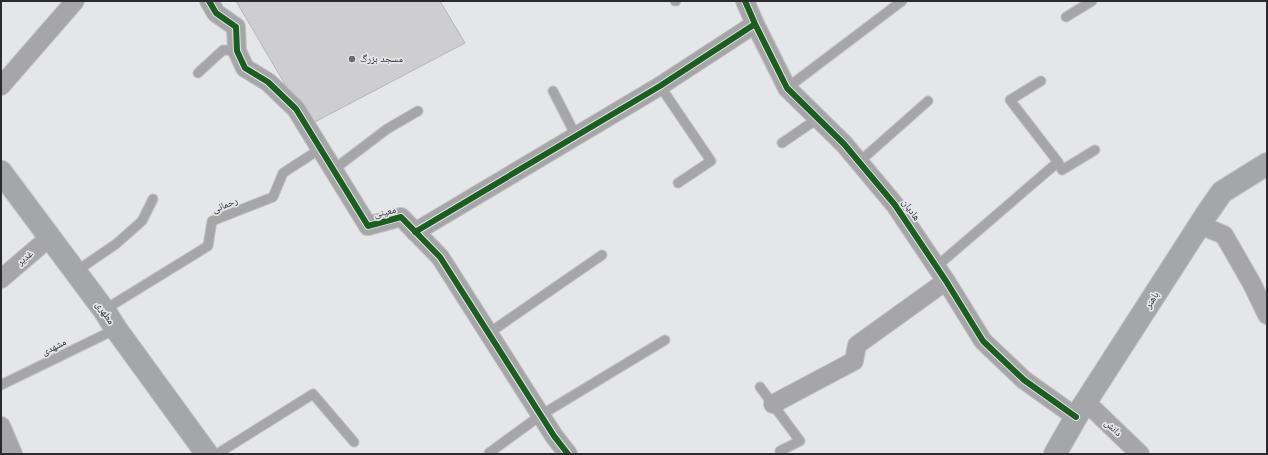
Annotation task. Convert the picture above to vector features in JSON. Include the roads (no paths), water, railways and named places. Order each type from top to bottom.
[{"type":"street","points":[[1,86],[75,1]]},
{"type":"street","name":"معینی","points":[[209,1],[216,13],[236,27],[237,51],[245,68],[268,82],[296,109],[368,226],[401,218],[440,257],[554,436],[568,454]]},
{"type":"street","name":"هادیان","points":[[745,1],[787,88],[844,144],[895,205],[937,266],[983,341],[1024,380],[1081,409]]},
{"type":"street","points":[[415,232],[660,86],[755,24]]},
{"type":"street","name":"باهنر","points":[[1055,454],[1081,409],[1222,192],[1267,164]]},
{"type":"street","name":"مطهری","points":[[1,172],[104,310],[116,329],[207,454]]},
{"type":"street","points":[[1200,225],[1224,235],[1251,282],[1267,315]]},
{"type":"street","name":"غدیر","points":[[1,279],[50,238]]},
{"type":"street","points":[[773,404],[854,361],[857,345],[946,281]]},
{"type":"street","name":"دانش","points":[[1081,409],[1140,454]]},
{"type":"street","points":[[1,426],[13,454]]},
{"type":"lane","points":[[787,88],[902,1]]},
{"type":"lane","points":[[1066,17],[1092,1]]},
{"type":"lane","points":[[198,73],[224,50],[237,51]]},
{"type":"lane","points":[[1040,81],[1010,100],[1058,162],[1062,170],[1095,150]]},
{"type":"lane","points":[[660,86],[711,161],[678,183]]},
{"type":"lane","points":[[553,91],[576,136]]},
{"type":"lane","points":[[859,162],[928,101]]},
{"type":"lane","points":[[333,170],[387,130],[418,110]]},
{"type":"lane","points":[[782,143],[817,119]]},
{"type":"lane","name":"رحمانی","points":[[104,310],[208,246],[212,222],[273,197],[283,172],[320,149]]},
{"type":"lane","points":[[937,266],[1058,162]]},
{"type":"lane","points":[[76,272],[116,244],[142,221],[153,199]]},
{"type":"lane","points":[[489,333],[602,255]]},
{"type":"lane","name":"مشهدی","points":[[1,385],[116,329]]},
{"type":"lane","points":[[489,453],[541,415],[665,340]]},
{"type":"lane","points":[[760,387],[800,441],[780,451]]},
{"type":"lane","points":[[217,454],[312,394],[354,442]]},
{"type":"place","name":"مسجد بزرگ","points":[[352,59]]}]
